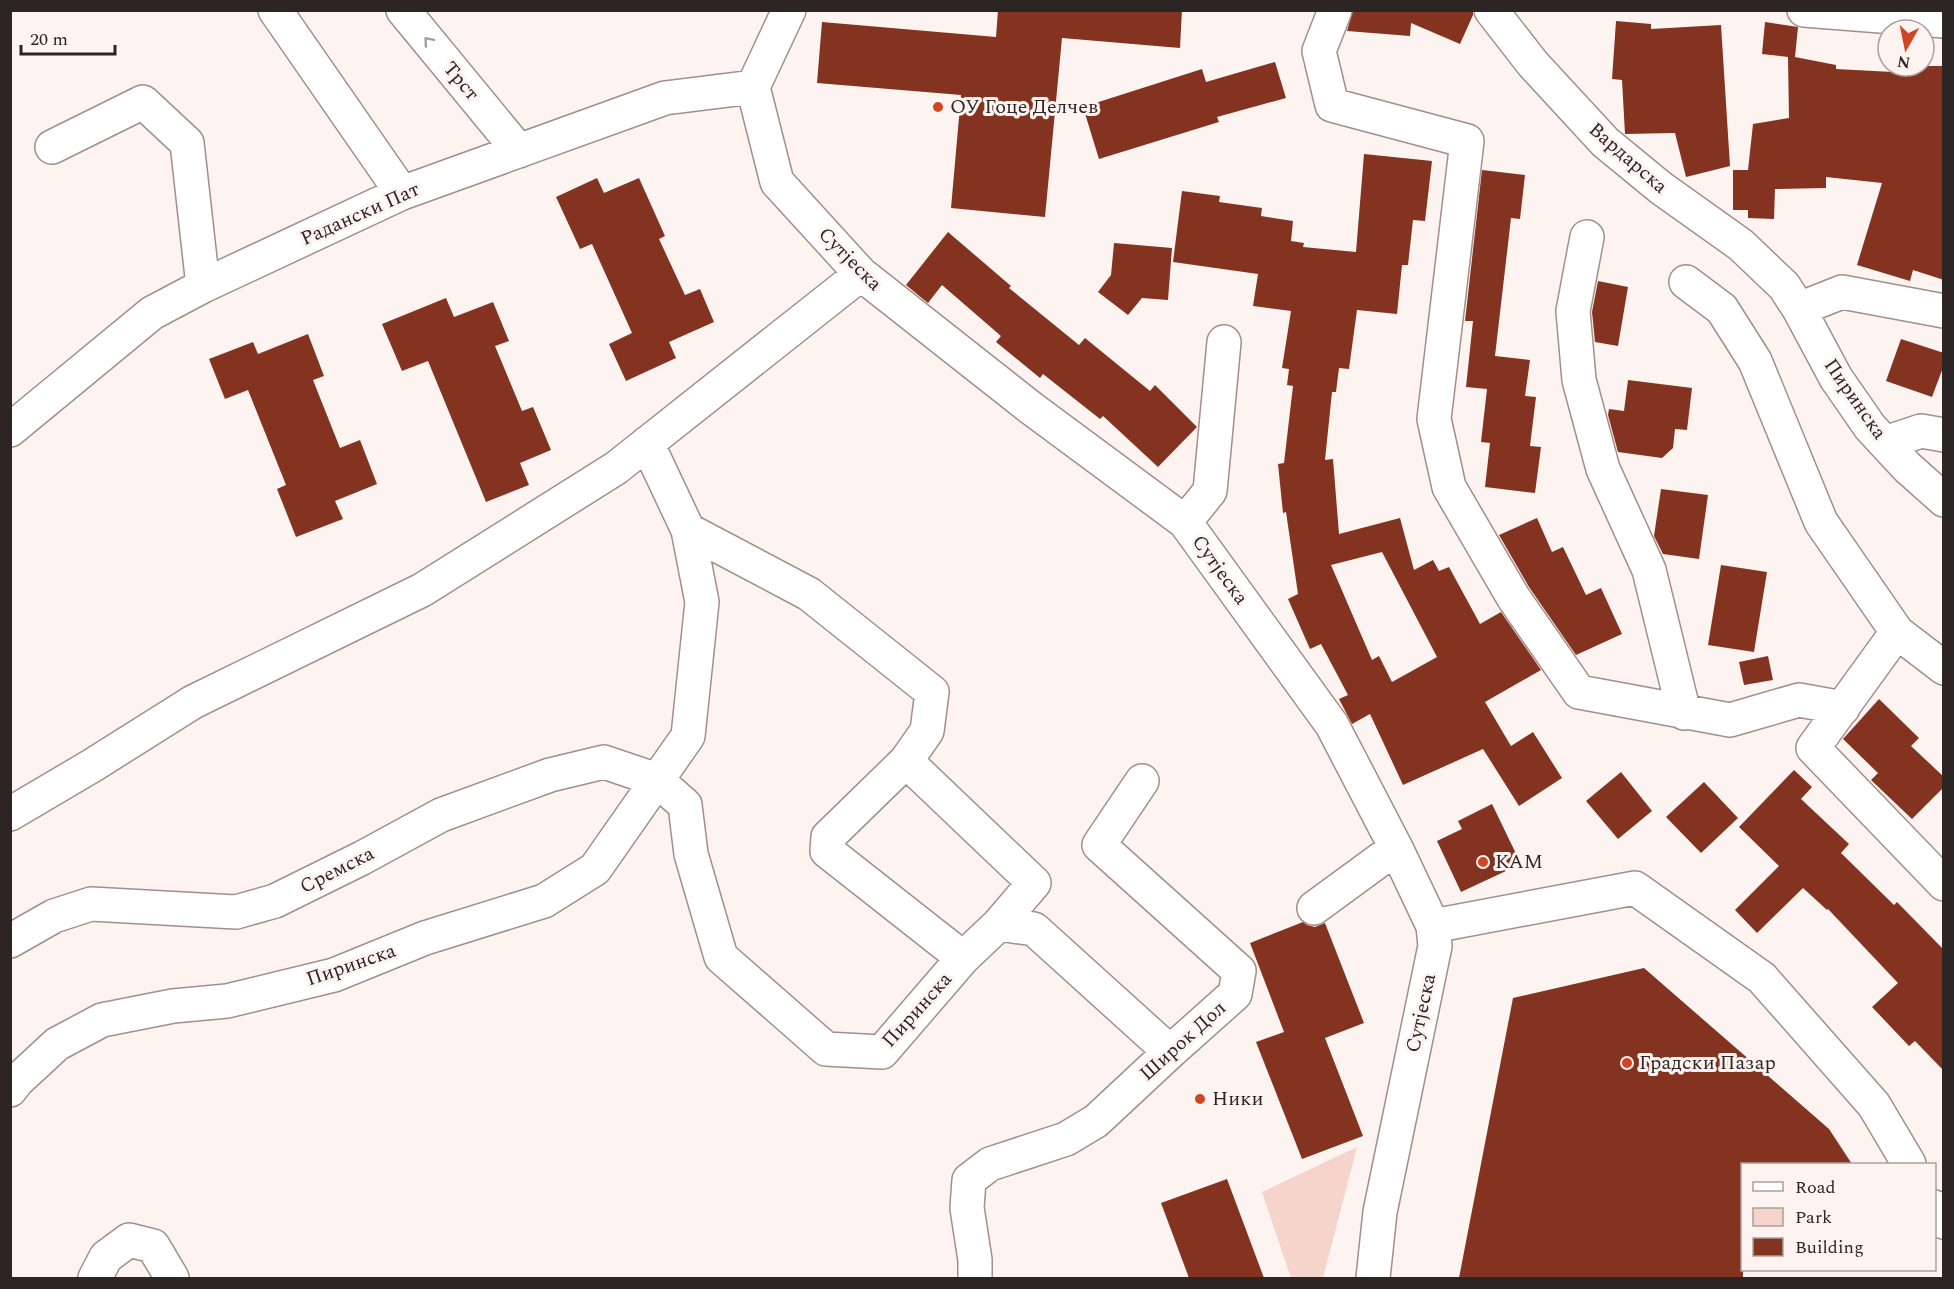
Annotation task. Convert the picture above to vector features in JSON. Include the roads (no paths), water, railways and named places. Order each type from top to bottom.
[{"type":"street","points":[[275,10],[402,193]]},
{"type":"street","name":"Трст","points":[[403,10],[519,151]]},
{"type":"street","points":[[753,87],[789,10]]},
{"type":"street","points":[[1335,10],[1319,51],[1332,105],[1467,141],[1434,419],[1449,487],[1513,597],[1579,692],[1730,720],[1799,700],[1843,708]]},
{"type":"street","name":"Вардарска","points":[[1491,10],[1533,64],[1605,142],[1661,188],[1741,245],[1791,297]]},
{"type":"street","points":[[1804,10],[1944,21]]},
{"type":"street","name":"Радански Пат","points":[[10,430],[152,313],[203,286],[402,193],[665,98],[753,87]]},
{"type":"street","name":"Сутјеска","points":[[753,87],[777,182],[861,274],[1031,408],[1185,522],[1332,725],[1396,848],[1432,926],[1435,946],[1380,1212],[1373,1278]]},
{"type":"street","points":[[52,147],[142,102],[187,143],[203,286]]},
{"type":"street","points":[[1587,237],[1573,311],[1579,380],[1603,469],[1649,570],[1684,713]]},
{"type":"street","points":[[10,814],[193,702],[422,590],[616,468],[861,274]]},
{"type":"street","points":[[1686,282],[1722,309],[1755,361],[1821,522],[1898,632],[1944,668]]},
{"type":"street","points":[[1791,297],[1842,292],[1944,311]]},
{"type":"street","name":"Пиринска","points":[[1791,297],[1836,378],[1870,427],[1944,500]]},
{"type":"street","points":[[1185,522],[1210,491],[1224,342]]},
{"type":"street","points":[[1885,443],[1921,431],[1944,435]]},
{"type":"street","name":"Пиринска","points":[[10,1090],[57,1044],[102,1020],[173,1006],[227,1001],[334,975],[425,938],[544,901],[595,869],[688,736],[702,602],[688,530],[647,443]]},
{"type":"street","points":[[688,530],[809,594],[932,692],[927,731],[906,761],[828,837],[827,851],[963,958]]},
{"type":"street","points":[[1898,632],[1813,748],[1944,884]]},
{"type":"street","name":"Пиринска","points":[[657,780],[685,805],[691,854],[721,957],[826,1049],[882,1052],[963,958],[999,924],[1034,883],[906,761]]},
{"type":"street","name":"Сремска","points":[[10,941],[54,916],[91,904],[236,912],[275,901],[362,858],[441,815],[550,775],[604,762],[657,780]]},
{"type":"street","name":"Широк Дол","points":[[975,1278],[975,1260],[967,1208],[969,1180],[990,1164],[1066,1139],[1096,1121],[1235,994],[1239,971],[1099,845],[1142,781]]},
{"type":"street","points":[[1314,908],[1396,848]]},
{"type":"street","points":[[1432,926],[1635,888],[1762,978],[1874,1106],[1908,1163]]},
{"type":"street","points":[[999,924],[1034,929],[1170,1052]]},
{"type":"street","points":[[1936,1209],[1944,1222]]},
{"type":"street","points":[[95,1278],[105,1257],[129,1240],[153,1246],[172,1278]]},
{"type":"place","name":"ОУ Гоце Делчев","points":[[938,107]]},
{"type":"place","name":"КАМ","points":[[1483,862]]},
{"type":"place","name":"Градски Пазар","points":[[1627,1063]]},
{"type":"place","name":"Ники","points":[[1200,1099]]}]
